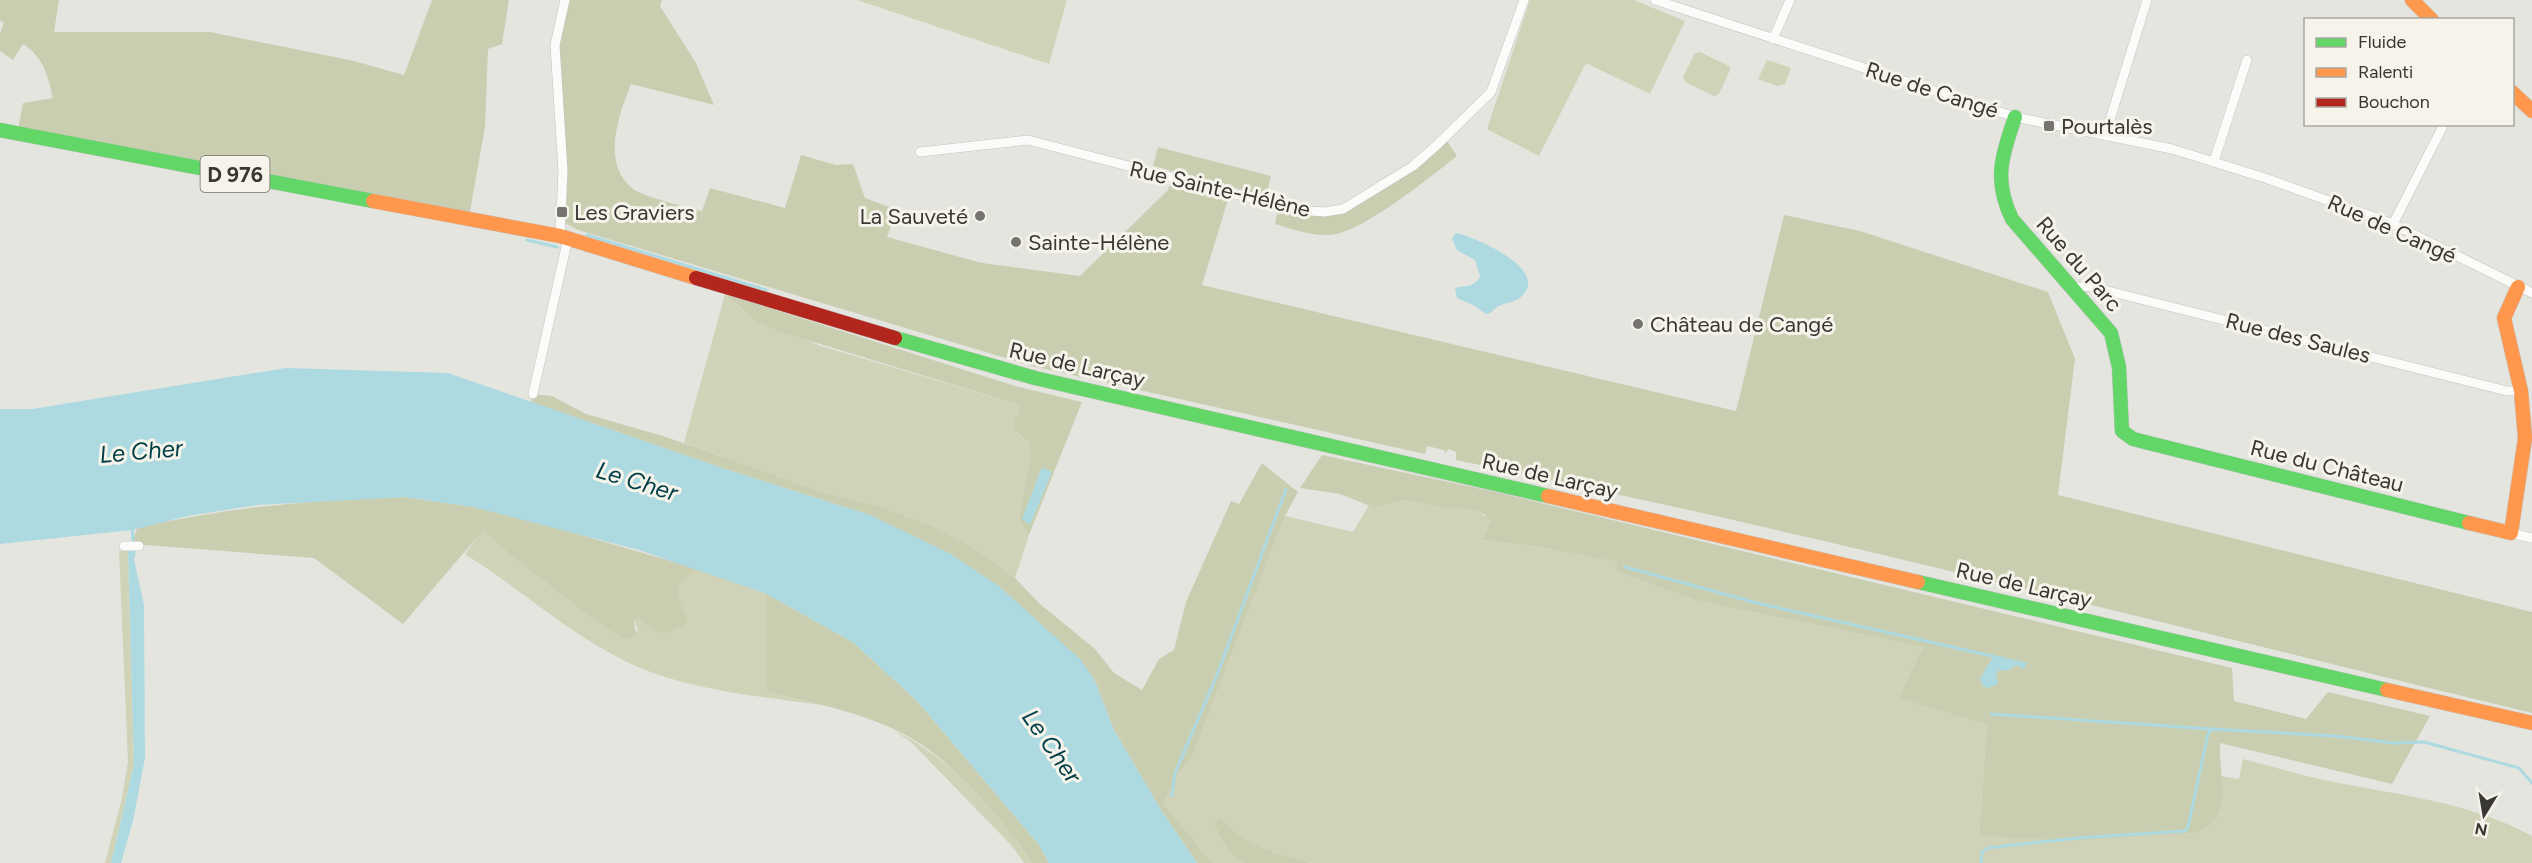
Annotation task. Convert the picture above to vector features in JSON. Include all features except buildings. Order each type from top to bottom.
[{"type":"main road","points":[[2412,0],[2430,18]]},
{"type":"main road","points":[[2514,94],[2532,111]]},
{"type":"main road","name":"Rue du Parc","points":[[2015,117],[1998,181],[2001,199],[2012,219],[2111,333],[2119,372],[2120,425],[2122,431],[2133,439]]},
{"type":"main road","name":"D 976","points":[[0,130],[469,217],[564,237]]},
{"type":"main road","name":"Rue de Larçay","points":[[564,237],[964,359],[1035,378],[2532,723]]},
{"type":"main road","points":[[2511,533],[2525,438],[2521,391],[2504,318],[2518,287]]},
{"type":"main road","name":"Rue du Château","points":[[2133,439],[2511,533]]},
{"type":"street","points":[[533,394],[564,237],[561,123],[555,45],[565,0]]},
{"type":"street","name":"Rue Sainte-Hélène","points":[[920,152],[1028,140],[1297,210],[1324,212],[1343,209],[1413,166],[1485,100],[1500,69],[1524,0]]},
{"type":"street","name":"Rue de Cangé","points":[[1655,0],[2015,117],[2172,149],[2214,161],[2393,224],[2532,293]]},
{"type":"street","points":[[1773,39],[1790,0]]},
{"type":"street","points":[[2105,136],[2147,0]]},
{"type":"street","points":[[2214,161],[2247,60]]},
{"type":"street","points":[[2393,224],[2443,126]]},
{"type":"street","name":"Rue des Saules","points":[[2074,288],[2088,286],[2507,391],[2521,391]]},
{"type":"street","name":"Rue du Château","points":[[2511,533],[2532,538]]},
{"type":"street","points":[[124,546],[139,546]]},
{"type":"green space","points":[[0,0],[59,0],[54,32],[210,32],[354,61],[404,75],[432,0],[509,0],[502,44],[488,49],[485,127],[469,217],[17,134],[23,103],[53,98],[44,67],[30,49],[23,44],[13,60],[0,51],[0,34],[4,22],[0,21]]},
{"type":"green space","points":[[566,0],[662,0],[660,6],[696,63],[714,105],[631,84],[615,138],[617,165],[623,178],[637,191],[702,211],[710,188],[785,208],[801,155],[836,165],[853,164],[865,198],[897,210],[887,237],[982,263],[1080,276],[1168,190],[1172,179],[1230,193],[1202,285],[1736,411],[1784,215],[1860,231],[2048,292],[2075,359],[2058,495],[2532,612],[2532,713],[1861,550],[1456,460],[1456,452],[1449,449],[1445,453],[1444,450],[1427,446],[1425,454],[1032,366],[578,230],[562,221],[555,45]]},
{"type":"green space","points":[[857,0],[1067,0],[1049,64]]},
{"type":"green space","points":[[1530,0],[1634,0],[1685,21],[1650,94],[1586,63],[1539,156],[1487,129]]},
{"type":"green space","points":[[1700,52],[1729,66],[1730,70],[1719,94],[1714,96],[1685,82],[1683,77],[1695,53]]},
{"type":"green space","points":[[1767,60],[1791,68],[1785,84],[1777,86],[1758,79]]},
{"type":"green space","points":[[1445,138],[1457,156],[1395,203],[1359,225],[1343,232],[1322,235],[1301,232],[1275,224],[1279,205],[1308,212],[1352,204]]},
{"type":"green space","points":[[1158,147],[1271,176],[1266,196],[1153,166]]},
{"type":"green space","points":[[725,294],[746,313],[818,345],[1020,405],[1019,436],[1028,441],[1031,453],[1019,518],[1029,535],[1015,578],[968,544],[930,525],[878,506],[826,493],[684,443]]},
{"type":"green space","points":[[725,294],[1015,386],[1082,402],[1029,535],[1019,518],[1031,453],[1028,441],[1019,435],[1015,427],[1014,419],[1018,416],[1020,405],[784,333],[757,322]]},
{"type":"green space","points":[[533,394],[552,396],[586,414],[663,436],[826,493],[878,506],[930,525],[968,544],[1015,578],[1040,604],[1095,649],[1114,673],[1142,690],[1159,659],[1174,650],[1186,602],[1231,501],[1239,504],[1262,463],[1298,492],[1285,516],[1191,760],[1178,774],[1164,803],[1212,863],[1197,863],[1161,810],[1114,730],[1094,679],[870,515],[725,469],[531,402]]},
{"type":"green space","points":[[1322,455],[1491,491],[2232,668],[2234,701],[2306,719],[2328,692],[2430,716],[2392,784],[2220,743],[2221,807],[2216,817],[2207,826],[2194,833],[2076,841],[1979,836],[1987,724],[1898,698],[1923,647],[1698,601],[1616,572],[1617,562],[1534,546],[1481,540],[1492,520],[1477,510],[1445,509],[1404,500],[1375,508],[1340,494],[1300,488]]},
{"type":"green space","points":[[405,497],[473,507],[533,521],[698,569],[682,582],[678,592],[689,623],[667,633],[656,632],[638,618],[634,620],[636,637],[624,639],[596,622],[509,554],[484,529],[403,624],[314,558],[132,544],[137,528],[204,515],[337,500]]},
{"type":"green space","points":[[1404,500],[1445,509],[1477,510],[1484,516],[1489,516],[1492,520],[1481,540],[1534,546],[1618,562],[1616,572],[1698,601],[1923,647],[1898,698],[1987,723],[1979,835],[2076,841],[2194,833],[2222,796],[2220,776],[2239,779],[2243,759],[2314,778],[2430,800],[2481,814],[2532,836],[2532,863],[1311,863],[1262,847],[1241,836],[1220,819],[1213,823],[1230,854],[1244,863],[1212,863],[1164,803],[1178,774],[1191,760],[1285,516],[1353,532],[1369,505],[1376,508]]},
{"type":"green space","points":[[484,528],[509,554],[596,622],[617,634],[638,631],[634,619],[639,618],[650,627],[689,624],[678,592],[682,582],[698,569],[767,594],[767,692],[822,705],[747,695],[696,685],[648,671],[625,661],[583,637],[465,554]]},
{"type":"green space","points":[[128,550],[134,764],[111,863],[105,863],[122,798],[128,762],[119,551]]},
{"type":"green space","points":[[767,594],[854,643],[918,702],[1040,846],[1049,863],[1031,863],[981,797],[950,767],[919,743],[864,717],[767,692]]},
{"type":"green space","points":[[893,730],[934,755],[971,787],[1018,843],[1031,863],[1024,863],[1012,846],[912,743]]},
{"type":"green space","points":[[1220,818],[1251,842],[1285,856],[1311,863],[1244,863],[1230,854],[1213,823]]},
{"type":"water","points":[[1456,233],[1493,248],[1518,265],[1526,275],[1528,286],[1522,296],[1486,314],[1457,298],[1455,289],[1474,284],[1480,276],[1475,260],[1457,250],[1452,239]]},
{"type":"water","name":"Le Cher","points":[[286,368],[448,373],[725,469],[870,515],[949,553],[1000,587],[1080,659],[1094,679],[1114,730],[1161,810],[1197,863],[1049,863],[1040,846],[918,702],[854,643],[767,594],[639,550],[473,507],[405,497],[257,505],[188,516],[132,530],[0,544],[0,409],[32,409]]},
{"type":"water","points":[[1042,467],[1052,472],[1030,525],[1022,519]]},
{"type":"water","points":[[132,550],[144,605],[145,758],[133,821],[121,863],[111,863],[134,764],[128,551]]},
{"type":"water","points":[[1994,655],[2028,663],[2023,669],[2017,665],[2007,671],[2000,670],[1996,673],[1998,684],[1988,688],[1983,686],[1980,679]]},
{"type":"waterway","points":[[587,235],[766,290]]},
{"type":"waterway","points":[[527,240],[557,247]]},
{"type":"waterway","points":[[1172,796],[1175,773],[1217,675],[1286,489]]},
{"type":"waterway","points":[[132,526],[134,556]]},
{"type":"waterway","points":[[1625,567],[1757,603],[1992,656]]},
{"type":"waterway","points":[[1991,714],[2211,729]]},
{"type":"waterway","points":[[1981,863],[1982,853],[1987,848],[2078,838],[2185,831],[2188,827],[2208,734],[2212,729],[2335,736],[2394,743],[2424,742],[2519,768],[2532,783]]},
{"type":"traffic: fast","points":[[2015,117],[2003,156],[2001,180],[2006,205],[2012,219],[2111,333],[2119,367],[2122,431],[2133,439],[2469,523]]},
{"type":"traffic: fast","points":[[0,130],[373,201]]},
{"type":"traffic: fast","points":[[895,338],[1035,378],[1548,496]]},
{"type":"traffic: fast","points":[[1918,582],[2387,690]]},
{"type":"traffic: slow","points":[[2412,0],[2430,18]]},
{"type":"traffic: slow","points":[[2514,94],[2532,111]]},
{"type":"traffic: slow","points":[[373,201],[560,236],[696,278]]},
{"type":"traffic: slow","points":[[2469,523],[2511,533],[2525,438],[2521,391],[2504,318],[2518,287]]},
{"type":"traffic: slow","points":[[1548,496],[1918,582]]},
{"type":"traffic: slow","points":[[2387,690],[2532,723]]},
{"type":"traffic: jam","points":[[696,278],[895,338]]},
{"type":"place","name":"Pourtalès","points":[[2049,126]]},
{"type":"place","name":"Les Graviers","points":[[562,212]]},
{"type":"place","name":"La Sauveté","points":[[980,216]]},
{"type":"place","name":"Sainte-Hélène","points":[[1016,242]]},
{"type":"place","name":"Château de Cangé","points":[[1638,324]]}]
